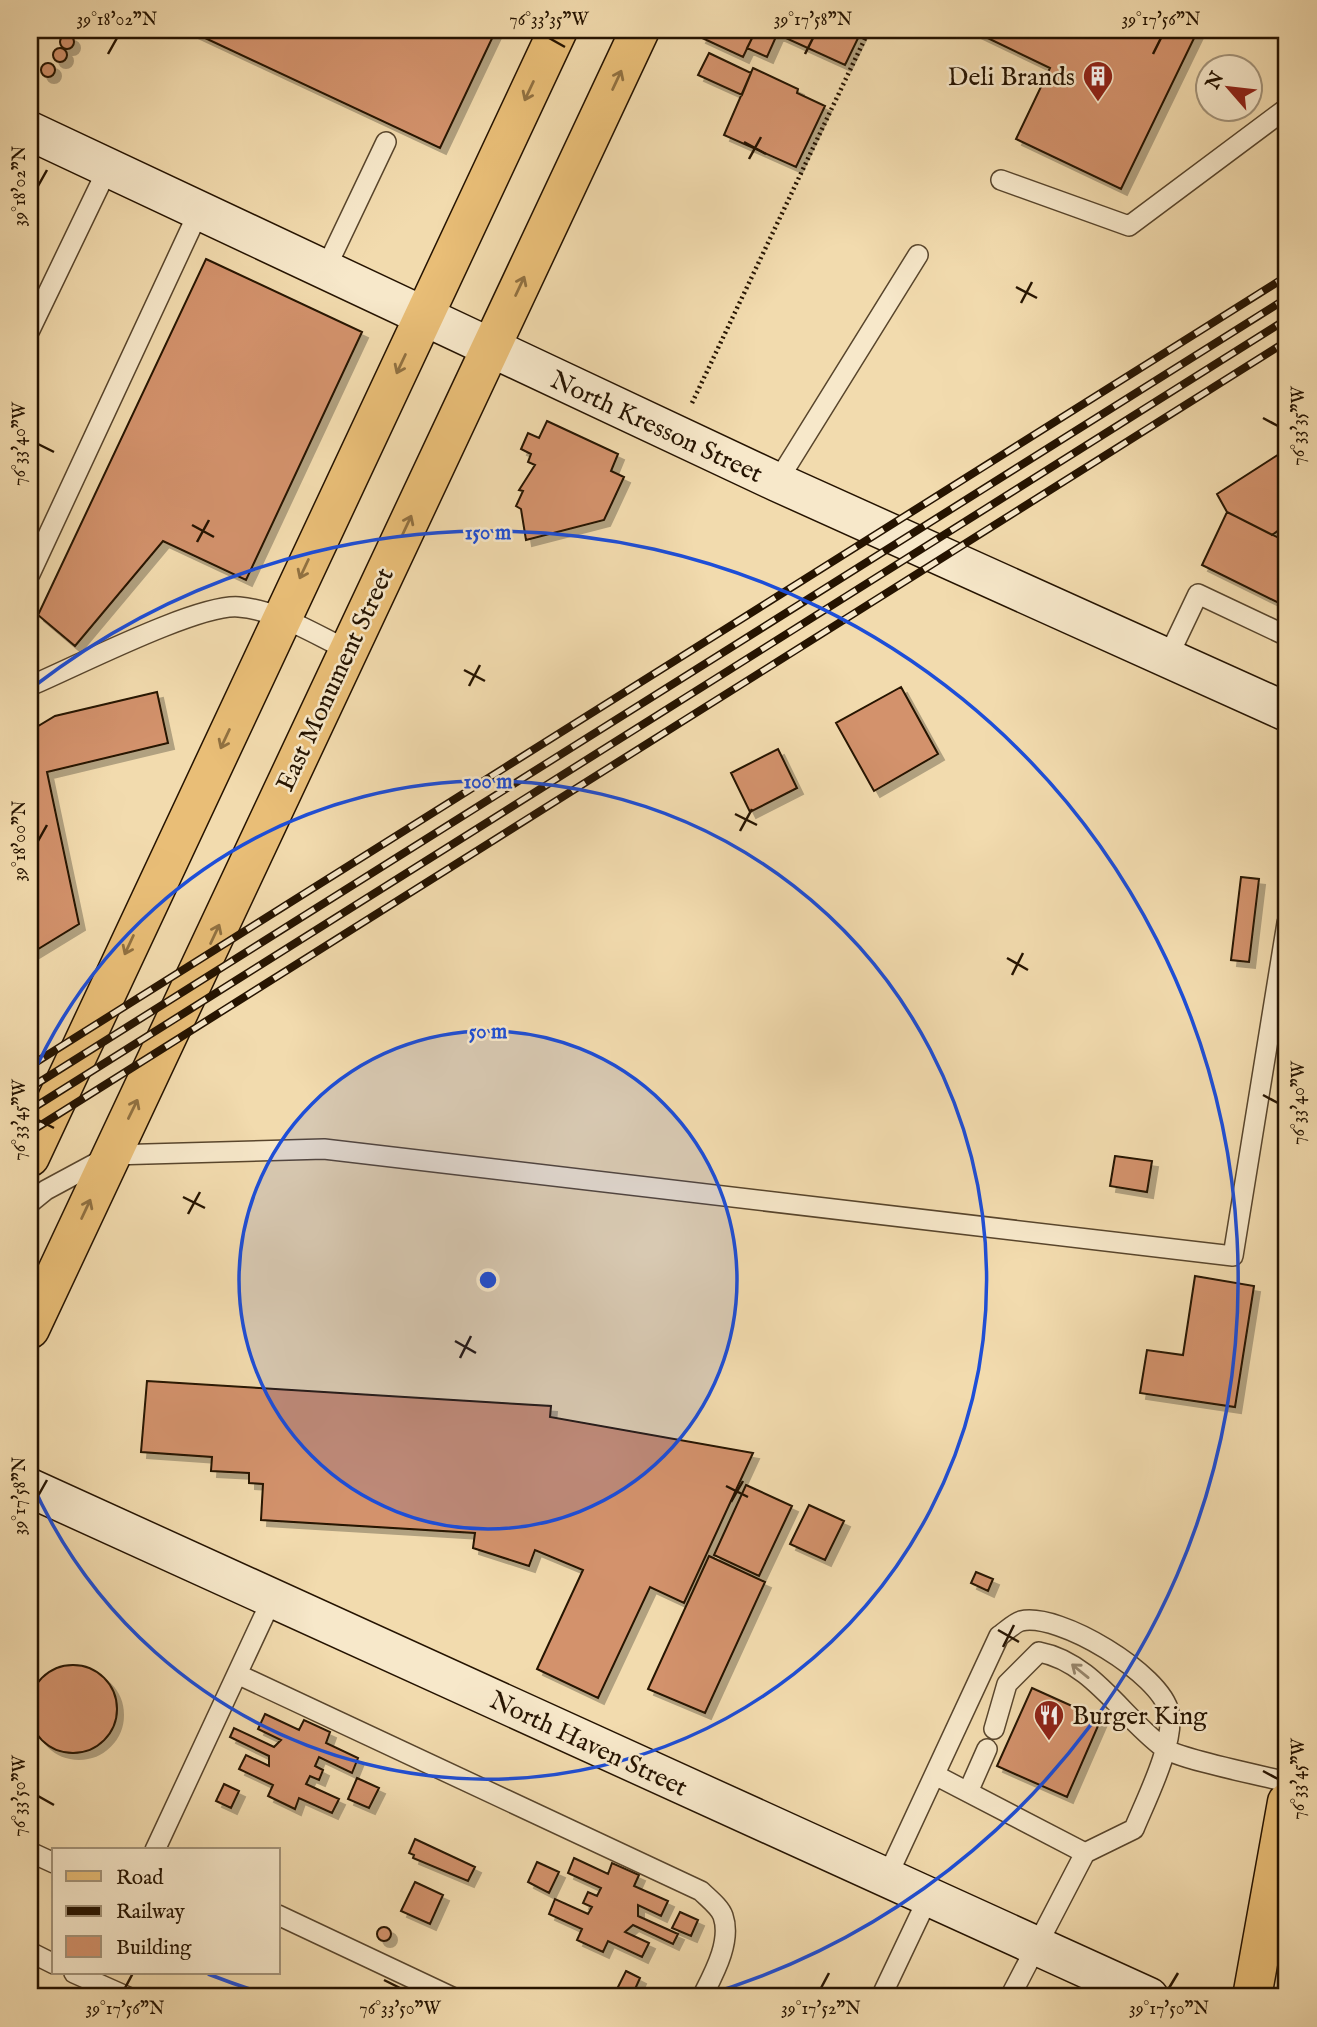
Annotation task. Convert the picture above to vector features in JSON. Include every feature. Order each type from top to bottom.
[{"type":"main road","points":[[30,1157],[558,30]]},
{"type":"main road","name":"East Monument Street","points":[[30,1329],[640,30]]},
{"type":"main road","points":[[1252,1997],[1287,1802]]},
{"type":"street","name":"North Kresson Street","points":[[30,131],[776,482],[1287,712]]},
{"type":"street","name":"North Haven Street","points":[[30,1488],[1035,1946],[1091,1985],[1149,1997]]},
{"type":"lane","points":[[1001,180],[1129,226],[1287,108]]},
{"type":"lane","points":[[326,270],[386,142]]},
{"type":"lane","points":[[30,330],[108,168]]},
{"type":"lane","points":[[30,574],[199,211]]},
{"type":"lane","points":[[776,482],[918,255]]},
{"type":"lane","points":[[1168,657],[1198,594],[1287,636]]},
{"type":"lane","points":[[30,686],[197,613],[238,606],[281,618],[348,649]]},
{"type":"lane","points":[[30,1203],[46,1190],[111,1155],[324,1149],[1233,1256],[1287,923]]},
{"type":"lane","points":[[156,1848],[272,1599]]},
{"type":"lane","points":[[886,1879],[937,1776],[999,1636],[1020,1621],[1053,1622],[1095,1642],[1154,1685],[1170,1713],[1166,1750],[1134,1829],[1085,1853],[1010,1997]]},
{"type":"lane","points":[[994,1729],[1007,1684],[1039,1652],[1060,1656],[1080,1670],[1166,1750],[1287,1782]]},
{"type":"lane","points":[[237,1674],[701,1891],[723,1914],[725,1933],[716,1970],[702,1997]]},
{"type":"lane","points":[[968,1792],[987,1749]]},
{"type":"lane","points":[[937,1776],[1085,1853]]},
{"type":"lane","points":[[30,1852],[52,1862]]},
{"type":"lane","points":[[881,1997],[928,1898]]},
{"type":"lane","points":[[280,1916],[452,1997]]},
{"type":"lane","points":[[30,1952],[52,1963]]},
{"type":"lane","points":[[76,1974],[128,1997]]},
{"type":"path","points":[[677,435],[869,30]]},
{"type":"building","points":[[188,30],[496,30],[440,148]]},
{"type":"building","points":[[704,30],[756,30],[743,57],[700,37]]},
{"type":"building","points":[[756,30],[779,30],[767,57],[747,48]]},
{"type":"building","points":[[779,30],[862,30],[845,65],[777,34]]},
{"type":"building","name":"Deli Brands","points":[[971,30],[1198,30],[1121,189],[1016,139],[1050,68]]},
{"type":"building","points":[[67,35],[72,37],[72,47],[67,49],[62,47],[60,42],[62,37]]},
{"type":"building","points":[[60,48],[65,50],[65,60],[60,62],[55,60],[53,55],[55,50]]},
{"type":"building","points":[[709,53],[751,73],[742,95],[698,75]]},
{"type":"building","points":[[48,63],[53,65],[53,75],[48,77],[43,75],[41,70],[43,65]]},
{"type":"building","points":[[753,68],[798,89],[797,93],[825,106],[796,167],[724,135]]},
{"type":"building","points":[[206,259],[362,332],[246,580],[163,541],[75,646],[38,615]]},
{"type":"building","points":[[547,421],[618,454],[611,471],[624,477],[604,520],[526,540],[521,509],[516,506],[523,491],[519,490],[535,465],[528,462],[531,454],[521,449],[528,433],[539,438]]},
{"type":"building","points":[[1287,449],[1287,524],[1272,535],[1227,512],[1217,494]]},
{"type":"building","points":[[1227,512],[1287,542],[1287,607],[1202,565]]},
{"type":"building","points":[[901,687],[938,754],[874,791],[836,723]]},
{"type":"building","points":[[157,692],[168,743],[47,772],[79,924],[30,954],[30,731],[55,716]]},
{"type":"building","points":[[778,749],[797,788],[750,812],[731,773]]},
{"type":"building","points":[[1241,877],[1259,879],[1249,962],[1231,960]]},
{"type":"building","points":[[1115,1156],[1152,1161],[1147,1192],[1110,1186]]},
{"type":"building","points":[[1195,1276],[1254,1286],[1235,1407],[1140,1393],[1147,1350],[1183,1355]]},
{"type":"building","points":[[147,1381],[551,1406],[550,1417],[753,1453],[684,1603],[650,1587],[598,1698],[537,1669],[583,1570],[535,1550],[529,1566],[473,1548],[475,1533],[261,1520],[263,1484],[249,1483],[249,1473],[211,1471],[212,1457],[141,1452]]},
{"type":"building","points":[[746,1485],[792,1506],[759,1576],[714,1555]]},
{"type":"building","points":[[809,1505],[844,1521],[825,1560],[790,1544]]},
{"type":"building","points":[[709,1556],[765,1582],[705,1713],[648,1689]]},
{"type":"building","points":[[976,1572],[993,1579],[988,1591],[971,1583]]},
{"type":"building","points":[[73,1665],[90,1669],[104,1678],[113,1692],[117,1709],[113,1726],[104,1740],[90,1749],[73,1753],[56,1749],[42,1740],[33,1726],[29,1709],[33,1692],[42,1678],[56,1669]]},
{"type":"building","name":"Burger King","points":[[1032,1688],[1101,1719],[1067,1797],[997,1766]]},
{"type":"building","points":[[265,1714],[299,1730],[304,1720],[330,1732],[326,1743],[358,1758],[352,1773],[319,1757],[315,1766],[323,1770],[319,1780],[310,1776],[306,1784],[339,1799],[332,1813],[299,1798],[295,1809],[268,1796],[273,1785],[239,1769],[246,1755],[269,1766],[269,1756],[230,1737],[234,1728],[274,1747],[281,1740],[258,1729]]},
{"type":"building","points":[[357,1778],[379,1788],[369,1808],[348,1799]]},
{"type":"building","points":[[224,1784],[239,1791],[231,1808],[216,1801]]},
{"type":"building","points":[[415,1839],[475,1867],[468,1881],[413,1858],[414,1855],[409,1853]]},
{"type":"building","points":[[574,1858],[608,1874],[612,1863],[639,1875],[634,1886],[668,1901],[661,1916],[638,1905],[638,1916],[678,1934],[673,1944],[633,1925],[625,1932],[649,1943],[642,1957],[608,1941],[603,1952],[577,1940],[582,1929],[549,1914],[555,1899],[588,1914],[592,1907],[583,1903],[588,1892],[597,1896],[601,1888],[568,1873]]},
{"type":"building","points":[[537,1862],[559,1872],[549,1893],[528,1882]]},
{"type":"building","points":[[415,1882],[443,1895],[430,1924],[401,1911]]},
{"type":"building","points":[[680,1912],[698,1920],[691,1936],[672,1928]]},
{"type":"building","points":[[384,1927],[389,1929],[389,1939],[384,1941],[379,1939],[377,1934],[379,1929]]},
{"type":"building","points":[[626,1971],[640,1978],[632,1996],[617,1989]]},
{"type":"building","points":[[732,1989],[749,1997],[728,1997]]},
{"type":"railway","points":[[30,1066],[1287,276]]},
{"type":"railway","points":[[30,1088],[1287,298]]},
{"type":"railway","points":[[30,1110],[1287,319]]},
{"type":"railway","points":[[30,1132],[1287,341]]},
{"type":"place","name":"Deli Brands","points":[[1098,103]]},
{"type":"place","name":"Burger King","points":[[1049,1742]]}]
